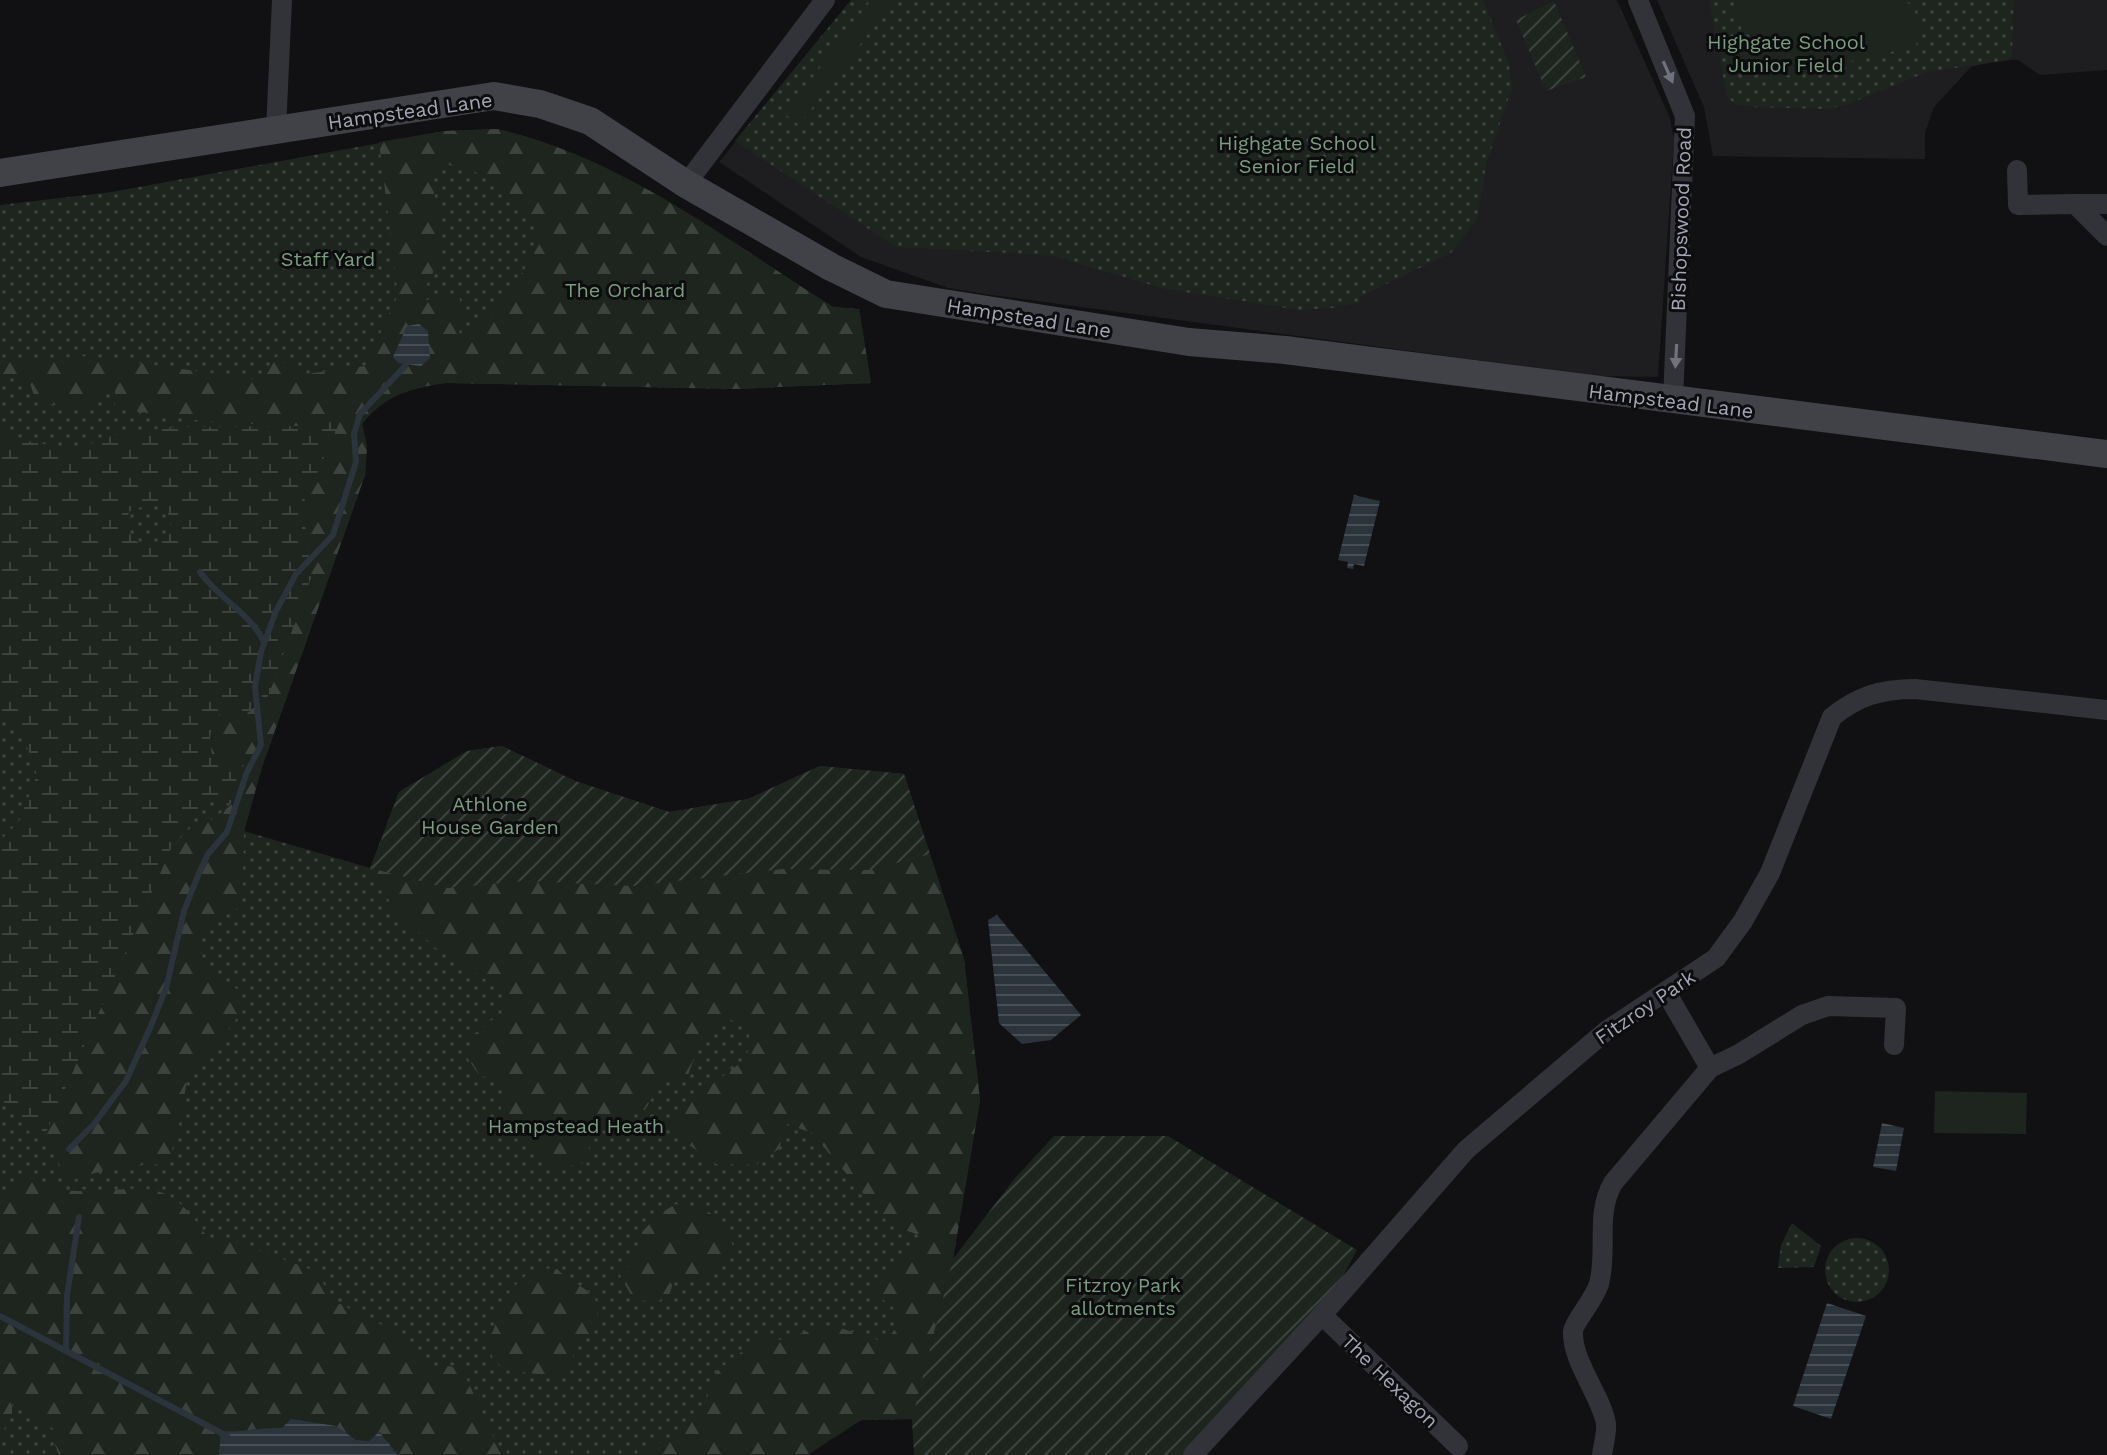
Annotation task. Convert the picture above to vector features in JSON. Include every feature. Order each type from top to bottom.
[{"type":"main road","name":"Hampstead Lane","points":[[0,173],[494,96],[540,104],[590,121],[686,184],[831,267],[886,294],[1189,342],[1285,350],[2107,454]]},
{"type":"street","points":[[276,130],[282,0]]},
{"type":"street","points":[[686,184],[825,0]]},
{"type":"street","name":"Bishopswood Road","points":[[1638,0],[1685,116],[1673,400]]},
{"type":"street","points":[[2017,170],[2018,205],[2107,204]]},
{"type":"street","points":[[2075,204],[2107,236]]},
{"type":"street","name":"Fitzroy Park","points":[[1193,1455],[1322,1315],[1466,1150],[1606,1031],[1716,958],[1743,921],[1770,873],[1832,717],[1851,701],[1884,690],[1915,689],[2107,710]]},
{"type":"street","points":[[1666,992],[1710,1068]]},
{"type":"street","points":[[1602,1455],[1606,1424],[1587,1381],[1573,1332],[1577,1320],[1590,1307],[1599,1282],[1604,1199],[1622,1171],[1710,1068],[1802,1015],[1828,1006],[1896,1008],[1894,1045]]},
{"type":"street","name":"The Hexagon","points":[[1322,1315],[1458,1446]]},
{"type":"shaded area","name":"Highgate School Senior Field","points":[[851,0],[1617,0],[1670,118],[1674,139],[1658,377],[1596,376],[984,294],[948,288],[861,257],[719,162]]},
{"type":"shaded area","points":[[1657,0],[2107,0],[2107,70],[2040,75],[2018,60],[2001,59],[1971,67],[1934,107],[1925,133],[1925,159],[1713,156],[1704,107]]},
{"type":"shaded area","points":[[419,324],[428,331],[430,358],[421,366],[398,363],[393,357],[407,326]]},
{"type":"shaded area","points":[[1354,495],[1380,501],[1364,566],[1354,564],[1353,569],[1347,568],[1348,562],[1338,560]]},
{"type":"shaded area","points":[[997,915],[1081,1015],[1051,1040],[1022,1044],[999,1023],[988,920]]},
{"type":"shaded area","points":[[1882,1123],[1904,1128],[1896,1171],[1873,1167]]},
{"type":"shaded area","points":[[1827,1303],[1866,1316],[1831,1419],[1793,1406]]},
{"type":"shaded area","points":[[291,1419],[336,1426],[356,1440],[369,1441],[379,1432],[398,1455],[219,1455],[221,1431],[282,1428]]},
{"type":"green space","name":"Highgate School Senior Field","points":[[851,0],[1483,0],[1509,64],[1512,88],[1487,161],[1477,219],[1451,253],[1359,297],[1361,302],[1334,308],[1299,310],[1165,289],[1049,255],[896,247],[735,141]]},
{"type":"green space","points":[[871,0],[894,0],[799,125],[785,114]]},
{"type":"green space","name":"Highgate School Junior Field","points":[[1709,0],[2014,0],[2012,52],[2010,60],[1927,72],[1846,105],[1827,109],[1735,104],[1727,97]]},
{"type":"green space","points":[[1735,0],[1907,0],[1908,4],[1913,3],[1920,34],[1915,36],[1917,46],[1760,82],[1758,71],[1752,73],[1744,41],[1750,39],[1748,30],[1742,31]]},
{"type":"green space","points":[[1554,1],[1586,77],[1546,91],[1516,20]]},
{"type":"green space","name":"Hampstead Heath","points":[[497,129],[543,142],[630,180],[672,203],[833,307],[859,309],[871,383],[736,389],[445,383],[389,399],[362,424],[367,447],[365,475],[261,770],[244,831],[370,868],[399,792],[467,751],[502,746],[575,781],[669,812],[748,799],[820,766],[904,774],[964,959],[980,1100],[953,1259],[912,1419],[861,1420],[807,1455],[0,1455],[0,205],[112,192],[445,131]]},
{"type":"green space","name":"The Orchard","points":[[497,129],[587,159],[672,203],[833,307],[859,309],[871,383],[736,389],[445,383],[399,394],[371,414],[362,424],[367,447],[365,475],[261,770],[244,832],[242,906],[201,930],[202,963],[237,989],[240,1014],[204,1062],[187,1078],[182,1113],[168,1164],[118,1166],[69,1181],[44,1137],[173,844],[232,804],[234,785],[244,762],[226,763],[212,755],[212,728],[223,712],[268,696],[311,578],[303,504],[340,420],[317,426],[282,426],[195,420],[115,408],[115,389],[101,389],[83,408],[37,403],[30,384],[11,378],[0,384],[0,362],[88,356],[261,380],[277,356],[299,375],[365,366],[398,295],[379,142],[445,131]],"holes":[[[451,165],[466,168],[494,182],[519,203],[536,230],[539,245],[497,309],[463,336],[459,332],[464,316],[459,297],[444,294],[413,305],[431,277],[441,246],[441,223],[432,167]]]},
{"type":"green space","points":[[341,419],[303,504],[311,578],[268,696],[243,717],[222,711],[211,732],[212,755],[226,763],[245,762],[234,785],[232,804],[209,800],[173,844],[44,1137],[33,1138],[21,1118],[0,1098],[0,841],[19,821],[37,775],[21,730],[0,715],[0,430],[34,443],[78,448],[117,434],[175,427],[317,426]],"holes":[[[153,503],[167,512],[171,528],[156,543],[144,545],[132,539],[126,519],[130,511]]]},
{"type":"green space","name":"Athlone House Garden","points":[[502,746],[575,781],[669,812],[748,799],[820,766],[904,774],[930,854],[870,870],[782,869],[633,886],[524,881],[447,888],[371,868],[399,792],[467,751]]},
{"type":"green space","points":[[930,854],[964,959],[980,1100],[953,1259],[912,1419],[861,1420],[807,1455],[637,1455],[681,1431],[705,1403],[717,1371],[763,1335],[779,1340],[830,1325],[885,1342],[896,1328],[898,1315],[890,1303],[870,1294],[871,1281],[890,1275],[898,1257],[924,1237],[889,1224],[812,1133],[787,1124],[779,1149],[756,1165],[716,1164],[679,1138],[670,1116],[747,1058],[750,1027],[728,1019],[702,1035],[688,1075],[659,1083],[647,1107],[593,1136],[584,1163],[551,1169],[515,1137],[500,1112],[506,1081],[480,1076],[468,1059],[473,1035],[503,1011],[504,991],[438,950],[395,911],[371,868],[447,888],[524,881],[782,869],[870,870]]},
{"type":"green space","points":[[1935,1091],[2027,1093],[2026,1134],[1934,1133]]},
{"type":"green space","name":"Fitzroy Park allotments","points":[[1054,1136],[1168,1136],[1357,1250],[1322,1315],[1193,1455],[914,1455],[912,1419],[953,1259],[1015,1178]]},
{"type":"green space","points":[[28,1177],[70,1191],[136,1189],[164,1194],[192,1216],[207,1237],[239,1243],[315,1271],[336,1302],[384,1326],[430,1369],[449,1366],[463,1371],[502,1455],[398,1455],[380,1432],[369,1441],[356,1440],[336,1426],[291,1419],[282,1428],[221,1431],[219,1455],[59,1455],[55,1445],[57,1431],[12,1404],[12,1413],[0,1438],[0,1200]]},
{"type":"green space","points":[[676,1204],[697,1207],[712,1214],[733,1246],[706,1280],[673,1282],[670,1293],[654,1304],[632,1297],[620,1275],[642,1250],[642,1232],[659,1214]]},
{"type":"green space","points":[[1792,1223],[1821,1246],[1814,1267],[1778,1268],[1781,1245]]},
{"type":"green space","points":[[1857,1238],[1880,1247],[1889,1270],[1880,1293],[1857,1302],[1834,1293],[1825,1270],[1834,1247]]},
{"type":"green space","points":[[536,1268],[557,1269],[590,1293],[598,1308],[593,1335],[575,1342],[571,1362],[555,1376],[504,1370],[492,1356],[488,1339],[507,1296]]},
{"type":"waterway","points":[[69,1149],[94,1124],[126,1081],[151,1026],[166,988],[184,911],[208,854],[227,832],[247,772],[261,745],[255,687],[261,652],[276,611],[296,574],[333,535],[356,462],[354,434],[360,414],[405,366]]},
{"type":"waterway","points":[[200,572],[251,623],[264,642]]},
{"type":"waterway","points":[[66,1351],[67,1295],[79,1217]]},
{"type":"waterway","points":[[0,1316],[227,1436]]},
{"type":"park label","name":"Staff Yard","points":[[328,259]]}]
